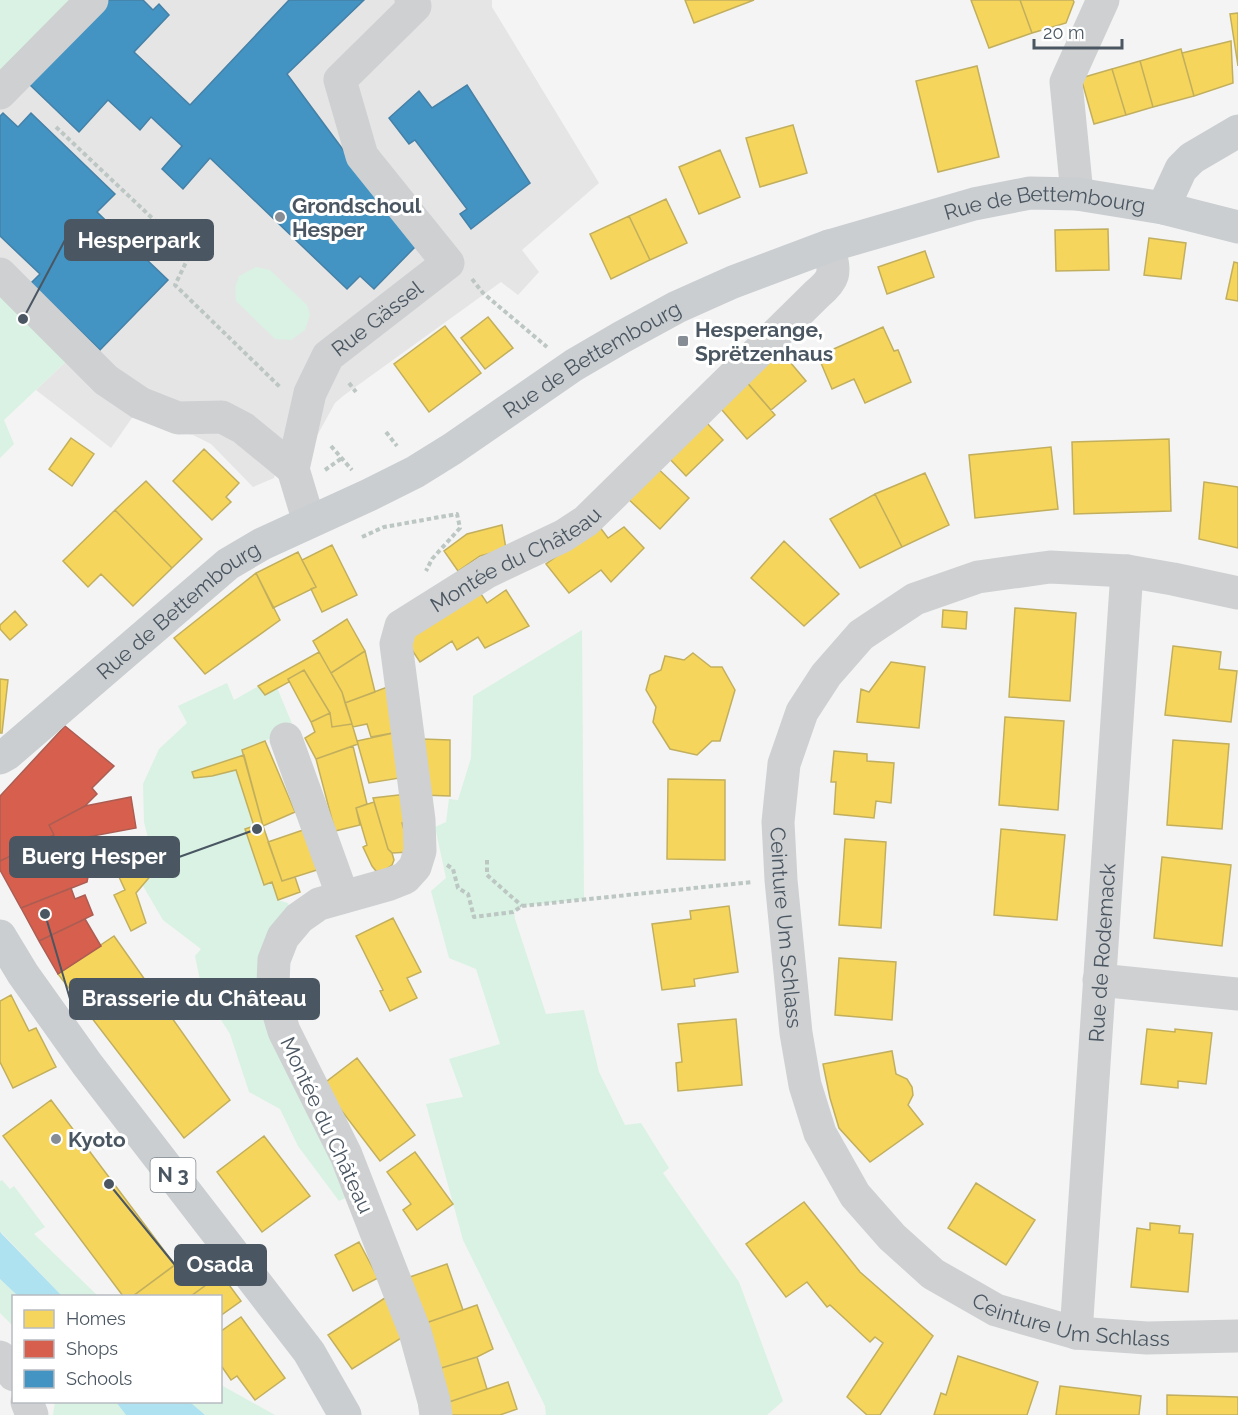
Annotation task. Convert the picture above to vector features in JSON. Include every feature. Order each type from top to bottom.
[{"type":"main road","name":"Rue de Bettembourg","points":[[0,758],[228,564],[262,544],[369,495],[415,471],[452,449],[574,365],[676,308],[733,282],[829,246],[974,204],[1030,193],[1077,194],[1162,208],[1181,169],[1192,158],[1238,131]]},
{"type":"main road","points":[[1162,208],[1238,227]]},
{"type":"main road","name":"N 3","points":[[0,936],[23,974],[87,1064],[309,1352],[345,1415]]},
{"type":"street","points":[[0,93],[92,0]]},
{"type":"street","name":"Rue Gässel","points":[[306,470],[310,393],[328,356],[448,263],[362,156],[340,80],[414,6],[411,0]]},
{"type":"street","points":[[1077,194],[1066,81],[1103,0]]},
{"type":"street","name":"Montée du Château","points":[[436,1415],[415,1332],[351,1167],[284,1031],[273,984],[274,960],[283,937],[299,918],[319,904],[390,884],[405,878],[415,867],[420,851],[419,820],[396,644],[401,626],[487,572],[563,536],[586,521],[830,283],[833,273],[829,246]]},
{"type":"street","points":[[4,288],[106,380],[140,403],[178,418],[222,417],[243,428],[306,470],[309,522]]},
{"type":"street","name":"Ceinture Um Schlass","points":[[1238,593],[1127,571],[1050,567],[978,577],[915,599],[861,635],[826,675],[802,712],[784,764],[778,822],[781,880],[796,1033],[805,1084],[820,1133],[855,1195],[892,1237],[933,1274],[996,1310],[1076,1333],[1147,1338],[1238,1336]]},
{"type":"street","name":"Rue de Rodemack","points":[[1076,1333],[1127,571]]},
{"type":"street","points":[[286,739],[343,897]]},
{"type":"street","points":[[1099,980],[1238,994]]},
{"type":"street","points":[[0,1357],[12,1372]]},
{"type":"path","points":[[56,127],[190,254],[175,285],[288,394]]},
{"type":"path","points":[[483,293],[547,347]]},
{"type":"path","points":[[386,432],[398,447]]},
{"type":"path","points":[[330,445],[354,472]]},
{"type":"path","points":[[306,470],[328,469],[342,458]]},
{"type":"path","points":[[362,537],[384,527],[457,514],[460,528],[432,560],[428,569]]},
{"type":"path","points":[[487,860],[486,875],[522,906]]},
{"type":"path","points":[[444,864],[453,869],[458,888],[468,894],[474,917],[513,912],[522,906],[758,881]]},
{"type":"shaded area","name":"Grondschoul Hesper","points":[[0,0],[492,0],[492,7],[599,183],[522,250],[539,272],[518,295],[501,282],[343,396],[335,403],[313,443],[288,434],[274,478],[253,487],[211,444],[193,435],[172,432],[134,415],[111,448],[36,390],[77,351],[0,274]]},
{"type":"green space","points":[[0,0],[71,0],[0,71]]},
{"type":"green space","points":[[256,267],[270,270],[307,305],[310,315],[305,330],[291,340],[275,339],[236,301],[235,288],[239,276]]},
{"type":"green space","points":[[0,274],[77,351],[4,420],[14,444],[0,458]]},
{"type":"green space","points":[[582,630],[584,899],[522,906],[514,912],[515,919],[546,1014],[584,1010],[599,1072],[625,1125],[641,1123],[669,1168],[663,1173],[739,1282],[783,1401],[767,1415],[546,1415],[545,1406],[463,1240],[426,1104],[463,1097],[449,1059],[500,1044],[476,969],[449,958],[431,891],[446,878],[435,827],[446,822],[449,799],[458,800],[471,758],[473,696]]},
{"type":"green space","points":[[273,678],[293,726],[265,741],[242,749],[244,755],[192,772],[194,778],[236,770],[254,826],[245,830],[264,884],[272,882],[278,900],[288,903],[291,911],[263,959],[350,1196],[339,1201],[298,1146],[280,1109],[249,1092],[230,1034],[202,990],[195,956],[201,949],[163,920],[143,886],[156,870],[144,822],[143,784],[159,749],[187,723],[178,706],[227,683],[234,700]]},
{"type":"green space","points":[[2,1180],[10,1189],[14,1186],[45,1227],[34,1234],[97,1295],[61,1295],[0,1231],[0,1181]]},
{"type":"green space","points":[[0,1279],[17,1295],[12,1295],[12,1325],[0,1313]]},
{"type":"green space","points":[[222,1386],[275,1415],[205,1415],[191,1403],[222,1403]]},
{"type":"green space","points":[[55,1403],[117,1403],[126,1415],[53,1415]]},
{"type":"water","points":[[0,1231],[61,1295],[17,1295],[0,1279]]},
{"type":"water","points":[[117,1403],[191,1403],[205,1415],[126,1415]]},
{"type":"building: Homes","points":[[685,0],[754,0],[694,23]]},
{"type":"building: Homes","points":[[971,0],[1020,0],[1032,33],[989,48]]},
{"type":"building: Homes","points":[[1020,0],[1073,0],[1074,2],[1066,23],[1032,33]]},
{"type":"building: Homes","points":[[1238,13],[1238,66],[1230,14]]},
{"type":"building: Homes","points":[[1231,41],[1233,83],[1194,96],[1182,53]]},
{"type":"building: Homes","points":[[1181,49],[1194,96],[1153,107],[1140,61]]},
{"type":"building: Homes","points":[[1140,61],[1153,107],[1126,115],[1112,69]]},
{"type":"building: Homes","points":[[977,66],[999,157],[938,172],[916,81]]},
{"type":"building: Homes","points":[[1112,69],[1126,115],[1094,124],[1081,78]]},
{"type":"building: Homes","points":[[793,125],[807,173],[760,187],[746,138]]},
{"type":"building: Homes","points":[[720,150],[740,197],[699,214],[679,167]]},
{"type":"building: Homes","points":[[666,199],[687,243],[650,260],[629,216]]},
{"type":"building: Homes","points":[[629,216],[650,260],[611,279],[590,234]]},
{"type":"building: Homes","points":[[1108,229],[1109,270],[1056,271],[1055,230]]},
{"type":"building: Homes","points":[[1149,238],[1186,243],[1181,279],[1144,275]]},
{"type":"building: Homes","points":[[925,251],[934,277],[887,294],[878,267]]},
{"type":"building: Homes","points":[[1234,262],[1238,263],[1238,301],[1226,299]]},
{"type":"building: Homes","points":[[488,317],[513,348],[485,369],[461,338]]},
{"type":"building: Homes","points":[[445,326],[481,373],[429,412],[394,364]]},
{"type":"building: Homes","points":[[883,327],[894,351],[898,350],[911,382],[865,403],[854,379],[832,389],[818,356]]},
{"type":"building: Homes","points":[[779,349],[806,381],[771,410],[744,379]]},
{"type":"building: Homes","points":[[744,379],[775,415],[747,439],[716,403]]},
{"type":"building: Homes","points":[[704,420],[723,440],[686,476],[667,456]]},
{"type":"building: Homes","points":[[71,438],[94,454],[72,486],[49,469]]},
{"type":"building: Homes","points":[[1169,439],[1171,511],[1074,514],[1072,442]]},
{"type":"building: Homes","points":[[1051,447],[1058,509],[975,518],[969,455]]},
{"type":"building: Homes","points":[[204,449],[239,483],[226,497],[231,502],[212,520],[173,481]]},
{"type":"building: Homes","points":[[653,464],[689,498],[660,529],[623,494]]},
{"type":"building: Homes","points":[[925,473],[949,525],[902,547],[875,494]]},
{"type":"building: Homes","points":[[146,481],[202,539],[172,568],[115,510]]},
{"type":"building: Homes","points":[[1204,482],[1238,487],[1238,548],[1199,539]]},
{"type":"building: Homes","points":[[875,494],[902,547],[860,568],[830,519]]},
{"type":"building: Homes","points":[[115,510],[172,568],[133,606],[101,574],[88,587],[63,561]]},
{"type":"building: Homes","points":[[502,525],[506,549],[480,556],[458,571],[444,551],[467,534]]},
{"type":"building: Homes","points":[[599,526],[608,538],[624,527],[644,548],[611,582],[601,570],[569,593],[546,564]]},
{"type":"building: Homes","points":[[784,541],[839,594],[804,626],[751,578]]},
{"type":"building: Homes","points":[[332,545],[357,595],[322,612],[311,589],[316,587],[302,560]]},
{"type":"building: Homes","points":[[298,552],[316,587],[273,608],[256,573]]},
{"type":"building: Homes","points":[[256,573],[280,620],[205,674],[174,638]]},
{"type":"building: Homes","points":[[506,590],[529,626],[485,648],[478,637],[457,650],[452,641],[420,662],[404,638],[479,591],[487,603]]},
{"type":"building: Homes","points":[[1015,608],[1076,613],[1070,701],[1009,697]]},
{"type":"building: Homes","points":[[943,610],[967,612],[966,629],[942,627]]},
{"type":"building: Homes","points":[[15,611],[27,625],[10,640],[0,629],[0,625]]},
{"type":"building: Homes","points":[[347,619],[365,651],[331,673],[313,641]]},
{"type":"building: Homes","points":[[1173,646],[1221,652],[1219,669],[1237,671],[1231,722],[1165,715]]},
{"type":"building: Homes","points":[[365,651],[375,692],[345,703],[342,692],[331,673]]},
{"type":"building: Homes","points":[[319,652],[342,692],[352,724],[332,727],[330,713],[304,670],[288,679],[289,682],[265,695],[258,686]]},
{"type":"building: Homes","points":[[693,653],[711,667],[722,667],[735,690],[720,741],[712,741],[697,755],[670,749],[653,722],[656,707],[646,690],[650,675],[661,670],[665,656],[684,660]]},
{"type":"building: Homes","points":[[891,662],[925,667],[919,728],[857,722],[861,689],[869,692]]},
{"type":"building: Homes","points":[[304,670],[330,713],[311,722],[288,679]]},
{"type":"building: Homes","points":[[0,679],[8,680],[2,733],[0,733]]},
{"type":"building: Homes","points":[[390,686],[398,732],[371,737],[367,724],[353,727],[345,703]]},
{"type":"building: Homes","points":[[330,713],[332,727],[352,724],[358,744],[316,759],[305,738],[315,732],[311,722]]},
{"type":"building: Homes","points":[[1005,717],[1064,721],[1058,810],[999,805]]},
{"type":"building: Homes","points":[[398,732],[406,777],[369,783],[357,741]]},
{"type":"building: Homes","points":[[422,739],[450,740],[450,796],[421,795]]},
{"type":"building: Homes","points":[[1173,740],[1229,744],[1222,829],[1167,825]]},
{"type":"building: Homes","points":[[265,741],[295,812],[263,826],[242,750]]},
{"type":"building: Homes","points":[[353,746],[367,804],[356,808],[360,825],[335,831],[316,759]]},
{"type":"building: Homes","points":[[834,751],[867,754],[867,761],[894,763],[891,803],[876,801],[874,818],[834,814],[836,782],[831,782]]},
{"type":"building: Homes","points":[[244,755],[263,826],[282,881],[295,877],[300,892],[278,900],[272,882],[264,885],[245,829],[254,826],[236,770],[194,778],[192,772]]},
{"type":"building: Homes","points":[[668,779],[725,780],[725,860],[667,859]]},
{"type":"building: Homes","points":[[407,794],[407,823],[402,823],[410,852],[392,853],[388,849],[373,798]]},
{"type":"building: Homes","points":[[374,802],[388,849],[394,860],[392,865],[382,872],[376,871],[372,866],[363,847],[367,845],[356,808]]},
{"type":"building: Homes","points":[[306,829],[320,869],[282,881],[268,842]]},
{"type":"building: Homes","points":[[1001,829],[1065,835],[1057,920],[994,915]]},
{"type":"building: Homes","points":[[845,839],[886,842],[881,928],[839,925]]},
{"type":"building: Homes","points":[[146,852],[153,873],[136,893],[146,923],[131,931],[114,895],[125,890],[113,864]]},
{"type":"building: Homes","points":[[1162,857],[1231,865],[1222,946],[1154,938]]},
{"type":"building: Homes","points":[[729,906],[738,972],[694,979],[695,986],[662,990],[652,924],[691,919],[690,911]]},
{"type":"building: Homes","points":[[393,918],[421,972],[407,978],[417,998],[390,1011],[380,991],[383,990],[356,936]]},
{"type":"building: Homes","points":[[114,936],[230,1100],[184,1138],[58,974]]},
{"type":"building: Homes","points":[[839,958],[896,962],[892,1020],[835,1015]]},
{"type":"building: Homes","points":[[11,995],[29,1031],[36,1028],[56,1067],[13,1088],[0,1062],[0,1001]]},
{"type":"building: Homes","points":[[736,1019],[742,1085],[678,1091],[676,1063],[682,1062],[678,1024]]},
{"type":"building: Homes","points":[[1147,1029],[1212,1033],[1206,1084],[1178,1081],[1178,1088],[1141,1084]]},
{"type":"building: Homes","points":[[892,1051],[896,1074],[907,1079],[912,1087],[913,1095],[908,1105],[923,1124],[870,1162],[839,1128],[823,1064]]},
{"type":"building: Homes","points":[[357,1058],[415,1135],[380,1161],[322,1085]]},
{"type":"building: Homes","points":[[51,1100],[175,1265],[134,1295],[122,1295],[3,1136]]},
{"type":"building: Homes","points":[[264,1136],[310,1196],[262,1232],[217,1172]]},
{"type":"building: Homes","points":[[415,1152],[453,1204],[417,1230],[403,1210],[411,1204],[387,1172]]},
{"type":"building: Homes","points":[[976,1183],[1035,1220],[1006,1265],[948,1228]]},
{"type":"building: Homes","points":[[804,1202],[860,1272],[933,1336],[880,1415],[867,1415],[847,1397],[883,1343],[875,1337],[870,1342],[830,1305],[827,1307],[807,1282],[786,1297],[746,1244]]},
{"type":"building: Homes","points":[[1150,1223],[1180,1226],[1179,1233],[1193,1234],[1188,1292],[1131,1287],[1137,1228],[1150,1230]]},
{"type":"building: Homes","points":[[359,1242],[378,1278],[353,1291],[335,1255]]},
{"type":"building: Homes","points":[[200,1246],[221,1274],[192,1295],[134,1295]]},
{"type":"building: Homes","points":[[447,1264],[463,1310],[423,1324],[407,1278]]},
{"type":"building: Homes","points":[[221,1274],[241,1301],[222,1315],[222,1295],[192,1295]]},
{"type":"building: Homes","points":[[391,1294],[406,1335],[352,1369],[328,1335]]},
{"type":"building: Homes","points":[[477,1305],[493,1349],[477,1357],[438,1369],[423,1324]]},
{"type":"building: Homes","points":[[241,1317],[285,1378],[255,1400],[237,1376],[231,1380],[222,1367],[222,1331]]},
{"type":"building: Homes","points":[[958,1356],[1038,1382],[1027,1415],[934,1415],[941,1393],[946,1395]]},
{"type":"building: Homes","points":[[477,1357],[487,1389],[449,1402],[438,1369]]},
{"type":"building: Homes","points":[[508,1382],[517,1409],[500,1415],[448,1415],[449,1402]]},
{"type":"building: Homes","points":[[1060,1386],[1141,1396],[1139,1415],[1056,1415]]},
{"type":"building: Homes","points":[[1167,1395],[1238,1397],[1238,1415],[1167,1415]]},
{"type":"building: Shops","points":[[65,726],[114,766],[92,788],[97,794],[85,806],[49,825],[54,835],[0,861],[0,796]]},
{"type":"building: Shops","points":[[131,797],[136,828],[82,838],[85,856],[97,853],[99,868],[87,870],[87,882],[21,908],[0,870],[0,861],[54,835],[49,825],[85,806]]},
{"type":"building: Shops","points":[[71,888],[75,899],[85,895],[93,915],[39,941],[21,908]]},
{"type":"building: Shops","points":[[85,919],[101,946],[58,974],[39,941]]},
{"type":"building: Schools","points":[[109,0],[143,0],[153,10],[159,4],[169,15],[134,52],[190,105],[289,0],[364,0],[287,74],[415,247],[374,289],[360,276],[347,289],[210,158],[183,189],[162,169],[182,146],[151,117],[140,130],[108,100],[79,132],[29,84]]},
{"type":"building: Schools","points":[[467,85],[530,183],[471,229],[460,214],[467,209],[415,140],[409,144],[389,118],[419,91],[432,108]]},
{"type":"building: Schools","points":[[3,113],[18,127],[31,113],[115,194],[97,212],[168,280],[100,350],[31,283],[40,274],[0,236],[0,116]]},
{"type":"place","name":"Grondschoul Hesper","points":[[280,217]]},
{"type":"place","name":"Hesperpark","points":[[23,319]]},
{"type":"place","name":"Hesperange, Sprëtzenhaus","points":[[683,341]]},
{"type":"place","name":"Buerg Hesper","points":[[257,829]]},
{"type":"place","name":"Brasserie du Château","points":[[45,914]]},
{"type":"place","name":"Kyoto","points":[[56,1139]]},
{"type":"place","name":"Osada","points":[[109,1184]]}]
